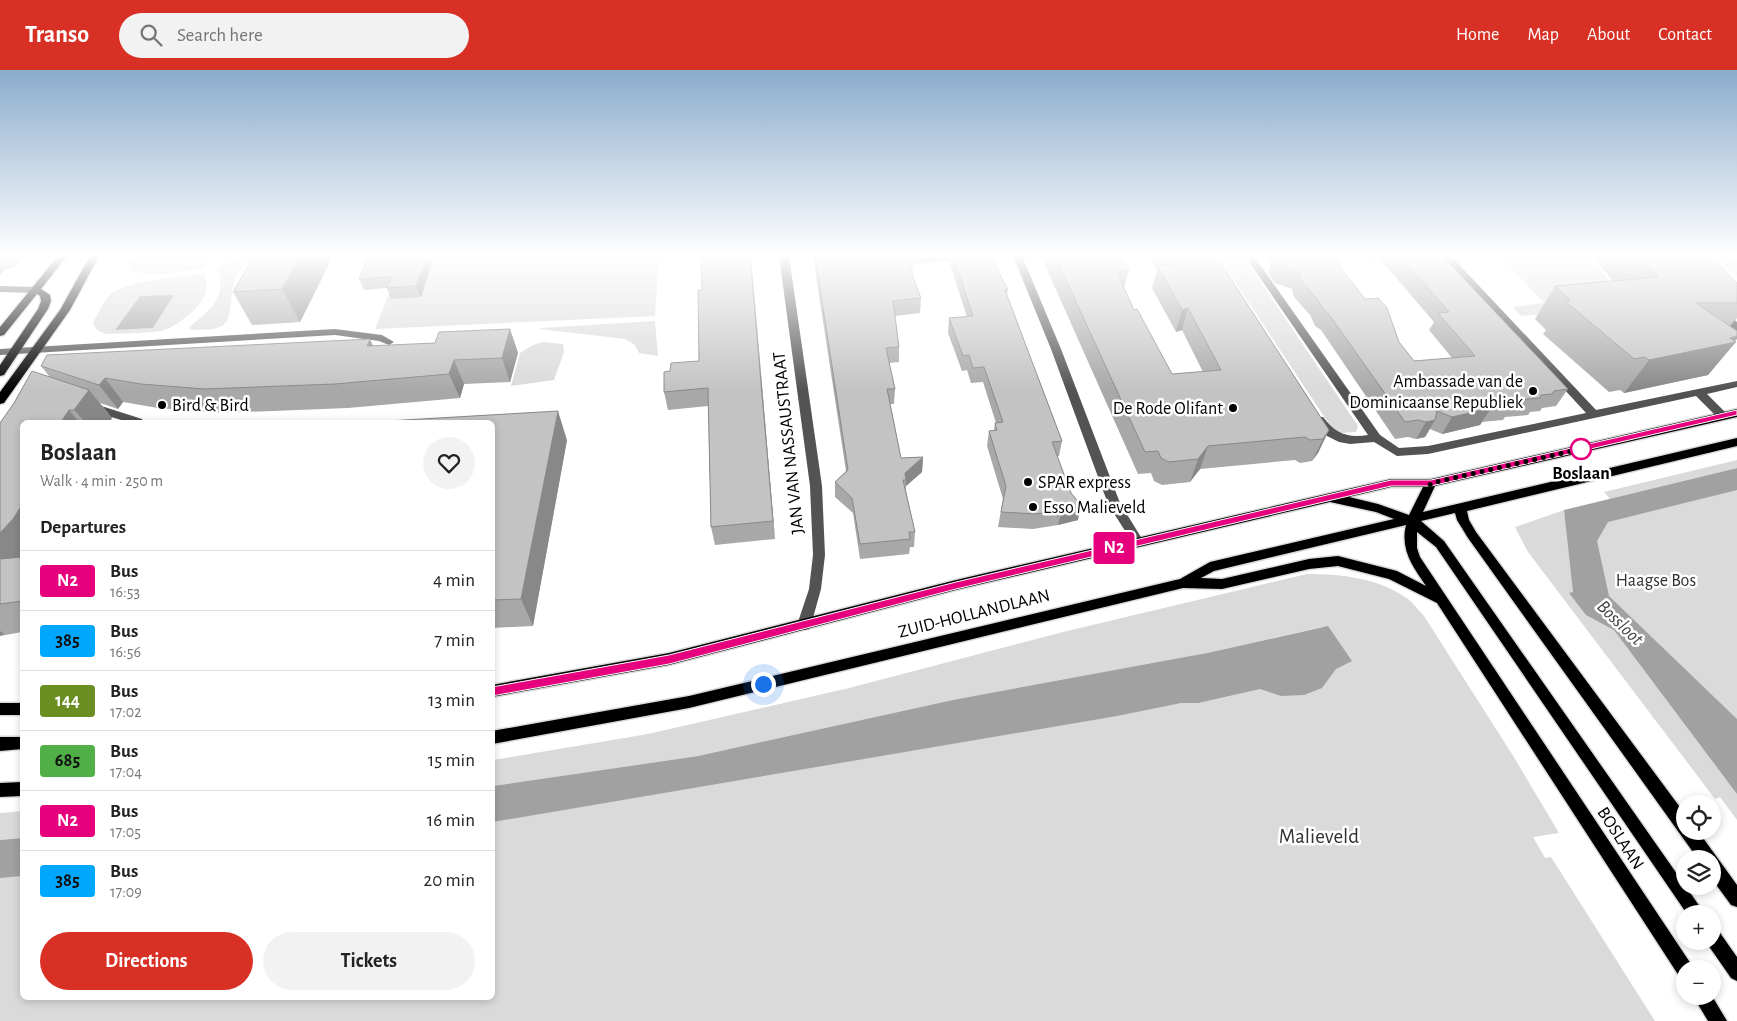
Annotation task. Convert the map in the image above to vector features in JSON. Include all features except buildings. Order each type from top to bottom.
[{"type":"main road","points":[[0,333],[27,300]]},
{"type":"main road","points":[[0,373],[16,351],[46,300]]},
{"type":"main road","points":[[0,400],[38,350],[70,300]]},
{"type":"main road","name":"ZUID-HOLLANDLAAN","points":[[495,690],[669,659],[956,586],[1391,483],[1431,483],[1737,413]]},
{"type":"main road","name":"ZUID-HOLLANDLAAN","points":[[495,737],[689,702],[1183,583],[1210,567],[1737,442]]},
{"type":"main road","name":"BOSLAAN","points":[[1431,483],[1412,520],[1409,534],[1411,550],[1418,566],[1678,960]]},
{"type":"main road","name":"BOSLAAN","points":[[1327,498],[1369,506],[1412,520],[1429,533],[1448,555],[1691,905]]},
{"type":"main road","points":[[1460,508],[1463,520],[1472,535],[1676,815]]},
{"type":"main road","points":[[1183,583],[1222,584],[1309,564],[1338,561],[1392,575],[1418,587],[1443,603]]},
{"type":"main road","points":[[0,709],[20,709]]},
{"type":"main road","points":[[0,744],[20,743]]},
{"type":"main road","points":[[0,790],[20,789]]},
{"type":"main road","points":[[1721,877],[1737,899]]},
{"type":"main road","points":[[1721,949],[1737,972]]},
{"type":"main road","points":[[1708,1005],[1718,1021]]},
{"type":"street","name":"JAN VAN NASSAUSTRAAT","points":[[790,300],[816,486],[819,555],[815,589],[804,625]]},
{"type":"street","points":[[1035,300],[1114,504],[1138,542]]},
{"type":"street","points":[[1280,300],[1376,438],[1397,452],[1428,450],[1594,415],[1696,391],[1737,384]]},
{"type":"street","points":[[1487,300],[1594,415]]},
{"type":"street","points":[[1713,303],[1737,328]]},
{"type":"street","points":[[0,352],[335,332],[382,338],[389,342]]},
{"type":"street","points":[[1696,391],[1723,416]]},
{"type":"street","points":[[84,404],[132,420]]},
{"type":"street","points":[[1315,413],[1326,430],[1333,436],[1354,441],[1376,438]]},
{"type":"green space","points":[[105,300],[165,300],[115,330],[153,328],[171,300],[202,300],[179,323],[160,331],[105,334],[97,330],[93,323]]},
{"type":"green space","points":[[216,300],[231,300],[226,323],[219,328],[192,330],[189,328],[210,308]]},
{"type":"green space","points":[[386,300],[656,300],[655,316],[375,329]]},
{"type":"green space","points":[[1247,300],[1273,300],[1358,426],[1356,432],[1341,433],[1331,427]]},
{"type":"green space","points":[[1542,300],[1625,300],[1633,310],[1571,311],[1521,316],[1513,307],[1544,303]]},
{"type":"green space","points":[[655,321],[658,356],[639,353],[635,345],[625,339],[540,329],[541,328]]},
{"type":"green space","points":[[542,342],[563,344],[564,352],[554,380],[511,386],[520,353]]},
{"type":"green space","points":[[1737,460],[1737,468],[1610,499],[1604,492]]},
{"type":"green space","name":"Haagse Bos","points":[[1737,480],[1737,820],[1721,798],[1721,795],[1712,795],[1528,552],[1515,527],[1564,510],[1564,516]]},
{"type":"green space","name":"Malieveld","points":[[1307,574],[1346,576],[1372,582],[1385,586],[1408,599],[1424,616],[1512,754],[1559,833],[1533,837],[1545,858],[1551,857],[1655,1021],[0,1021],[0,857],[20,855],[20,1000],[495,1000],[495,800],[918,731],[1327,626],[1207,653],[698,756],[495,786],[495,760],[648,734],[849,688],[1063,632]]},
{"type":"green space","points":[[20,811],[20,838],[0,840],[0,813]]},
{"type":"water","points":[[137,300],[171,300],[153,328],[115,330]]},
{"type":"water","name":"Bossloot","points":[[1737,468],[1737,490],[1608,522],[1597,541],[1609,596],[1737,719],[1737,794],[1614,630],[1586,615],[1569,593],[1573,592],[1564,510]]},
{"type":"water","points":[[1328,626],[1352,661],[1336,669],[1322,688],[1304,695],[1281,696],[1260,689],[1198,703],[1181,703],[1117,716],[495,822],[495,786],[698,756],[953,700],[1207,653]]},
{"type":"water","points":[[20,838],[20,876],[0,878],[0,840]]},
{"type":"bus line","name":"N2","points":[[495,691],[669,659],[956,586],[1391,483],[1431,483],[1737,413]]},
{"type":"place","name":"Ambassade van de Dominicaanse Republiek","points":[[1533,391]]},
{"type":"place","name":"Bird & Bird","points":[[162,405]]},
{"type":"place","name":"De Rode Olifant","points":[[1233,408]]},
{"type":"place","name":"Boslaan","points":[[1581,449]]},
{"type":"place","name":"SPAR express","points":[[1028,482]]},
{"type":"place","name":"Esso Malieveld","points":[[1033,507]]},
{"type":"route","points":[[763,684],[1183,583],[1210,567],[1414,519],[1431,483],[1581,449]]}]
